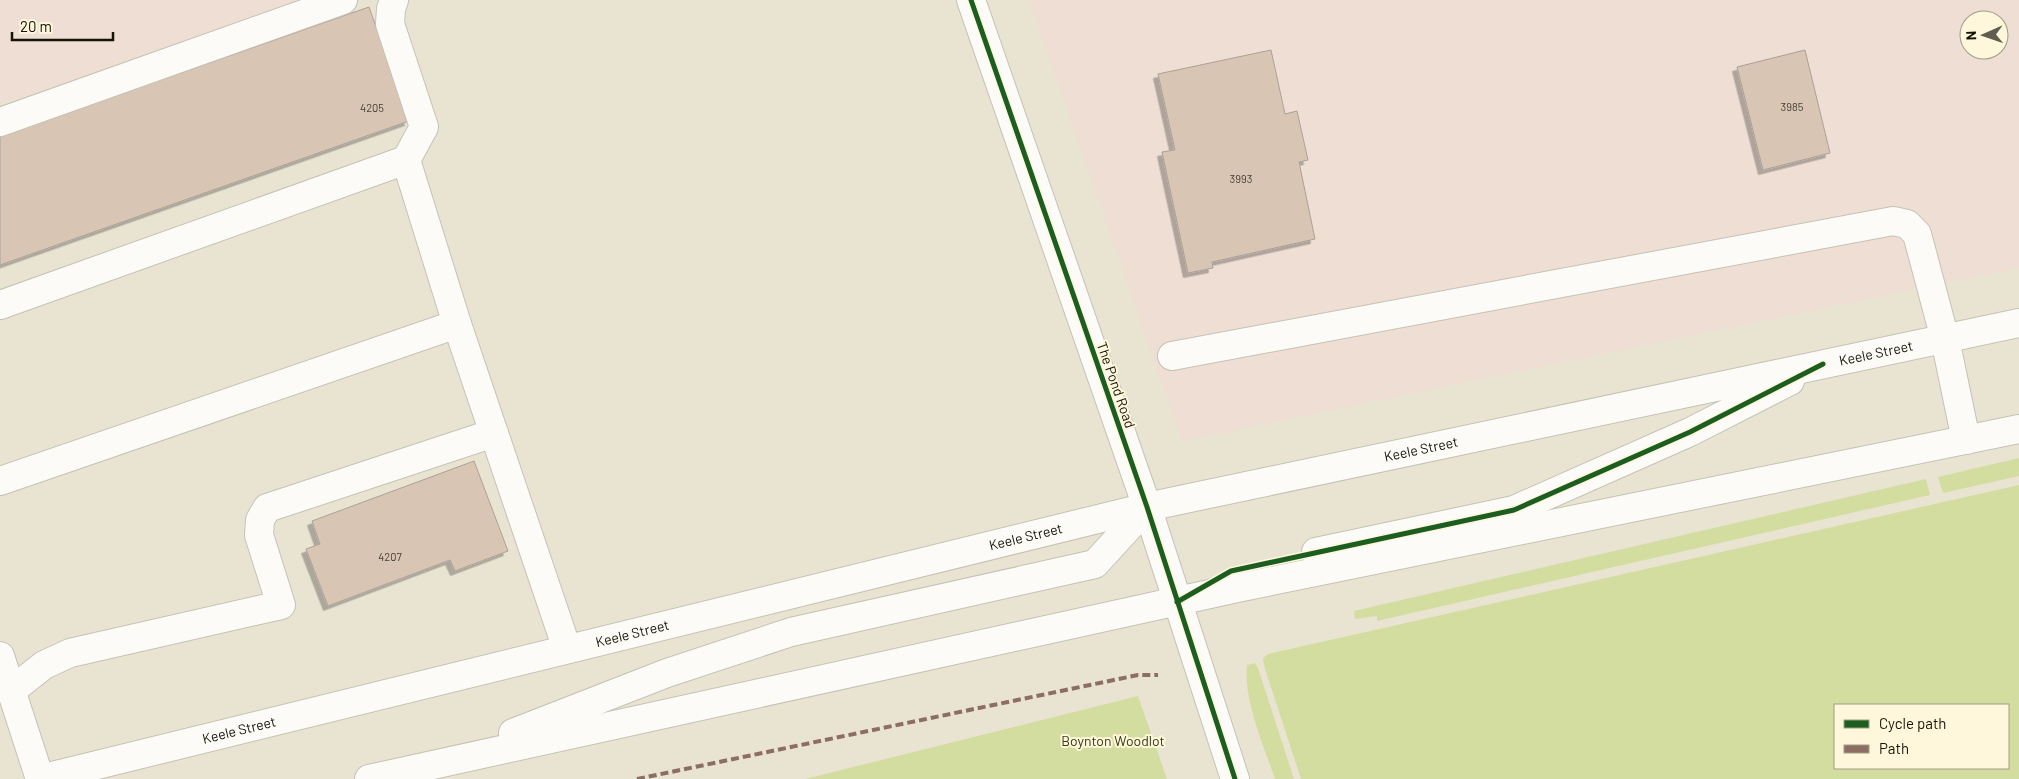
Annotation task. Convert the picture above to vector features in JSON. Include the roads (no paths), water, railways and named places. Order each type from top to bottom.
[{"type":"main road","points":[[0,122],[343,0]]},
{"type":"main road","points":[[0,305],[406,160],[424,127],[390,24],[394,0]]},
{"type":"main road","name":"The Pond Road","points":[[971,0],[1147,507],[1235,779]]},
{"type":"main road","points":[[406,160],[457,324],[568,650]]},
{"type":"main road","points":[[1172,356],[1894,221],[1907,224],[1917,234],[1945,339],[1966,440]]},
{"type":"main road","name":"Keele Street","points":[[40,779],[1147,507],[2019,323]]},
{"type":"main road","points":[[0,481],[457,324]]},
{"type":"main road","points":[[1177,602],[1231,571],[1514,510],[1690,432],[1823,364]]},
{"type":"main road","points":[[368,779],[1095,618],[2019,429]]},
{"type":"main road","points":[[40,779],[4,671],[44,664],[70,653],[281,606],[260,534],[260,520],[267,508],[494,433]]},
{"type":"main road","points":[[434,765],[667,673],[791,632],[1094,564],[1147,507]]},
{"type":"park label","name":"Boynton Woodlot","points":[[1113,741]]}]
